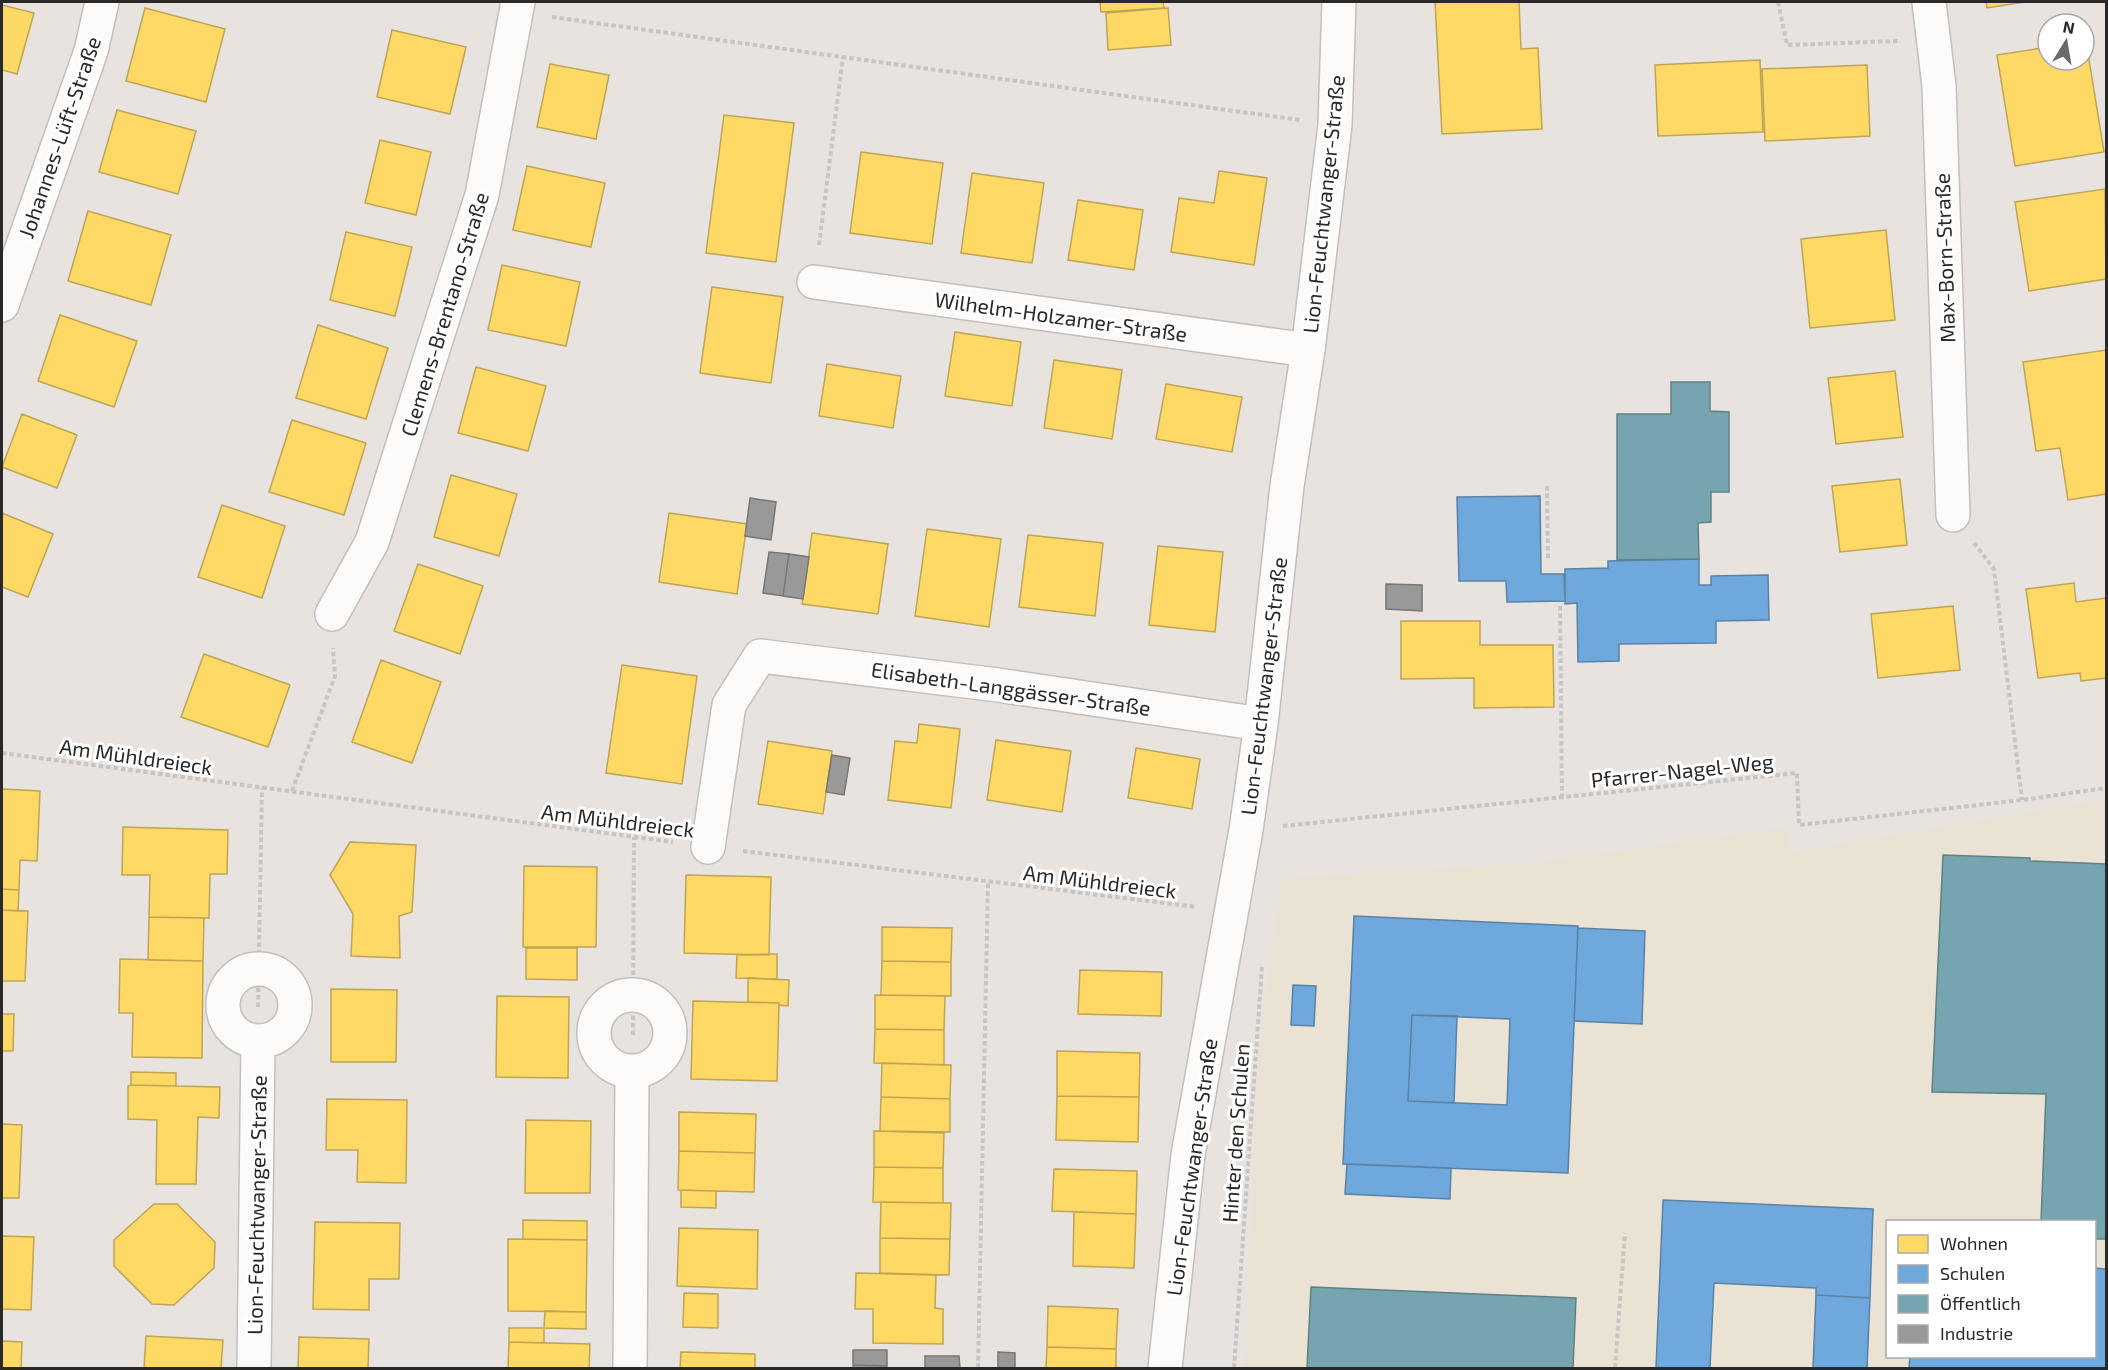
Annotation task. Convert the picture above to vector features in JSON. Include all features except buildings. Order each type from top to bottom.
[{"type":"street","name":"Johannes-Lüft-Straße","points":[[2,305],[91,51],[102,2]]},
{"type":"street","name":"Lion-Feuchtwanger-Straße","points":[[1165,1368],[1188,1155],[1246,830],[1261,724],[1287,486],[1308,350],[1335,125],[1338,2]]},
{"type":"street","name":"Max-Born-Straße","points":[[1929,2],[1939,86],[1953,515]]},
{"type":"street","name":"Clemens-Brentano-Straße","points":[[332,614],[372,542],[482,195],[517,7]]},
{"type":"street","name":"Wilhelm-Holzamer-Straße","points":[[814,282],[1308,350]]},
{"type":"street","name":"Elisabeth-Langgässer-Straße","points":[[708,847],[729,705],[760,656],[998,685],[1261,724]]},
{"type":"street","points":[[259,969],[271,970],[281,976],[289,984],[296,1005],[294,1017],[288,1027],[270,1039],[258,1042],[246,1038],[228,1022],[224,1010],[224,998],[228,986],[236,977],[247,970],[259,969]]},
{"type":"street","points":[[633,995],[657,1004],[666,1014],[670,1027],[670,1040],[666,1052],[657,1062],[645,1069],[620,1070],[605,1060],[596,1045],[594,1033],[596,1020],[601,1010],[610,1002],[633,995]]},
{"type":"street","name":"Lion-Feuchtwanger-Straße","points":[[254,1368],[258,1042]]},
{"type":"street","points":[[630,1368],[632,1071]]},
{"type":"path","points":[[1778,2],[1787,45],[1934,40]]},
{"type":"path","points":[[517,7],[843,57],[1335,125]]},
{"type":"path","points":[[814,282],[843,57]]},
{"type":"path","points":[[1547,486],[1548,558]]},
{"type":"path","points":[[1953,515],[1994,569],[2022,800]]},
{"type":"path","points":[[1560,606],[1562,797]]},
{"type":"path","points":[[292,792],[335,676]]},
{"type":"path","name":"Am Mühldreieck","points":[[2,753],[708,847],[1231,912]]},
{"type":"path","name":"Pfarrer-Nagel-Weg","points":[[1246,830],[1797,773],[1799,825],[2022,800],[2106,788]]},
{"type":"path","points":[[259,969],[262,788]]},
{"type":"path","points":[[633,995],[634,837]]},
{"type":"path","points":[[978,1368],[988,883]]},
{"type":"path","name":"Hinter den Schulen","points":[[1234,1368],[1262,962]]},
{"type":"path","points":[[1615,1368],[1625,1233]]},
{"type":"shaded area","points":[[2106,800],[2106,1368],[1245,1368],[1258,1056],[1282,879],[1534,863],[1787,828],[1790,853]]}]
